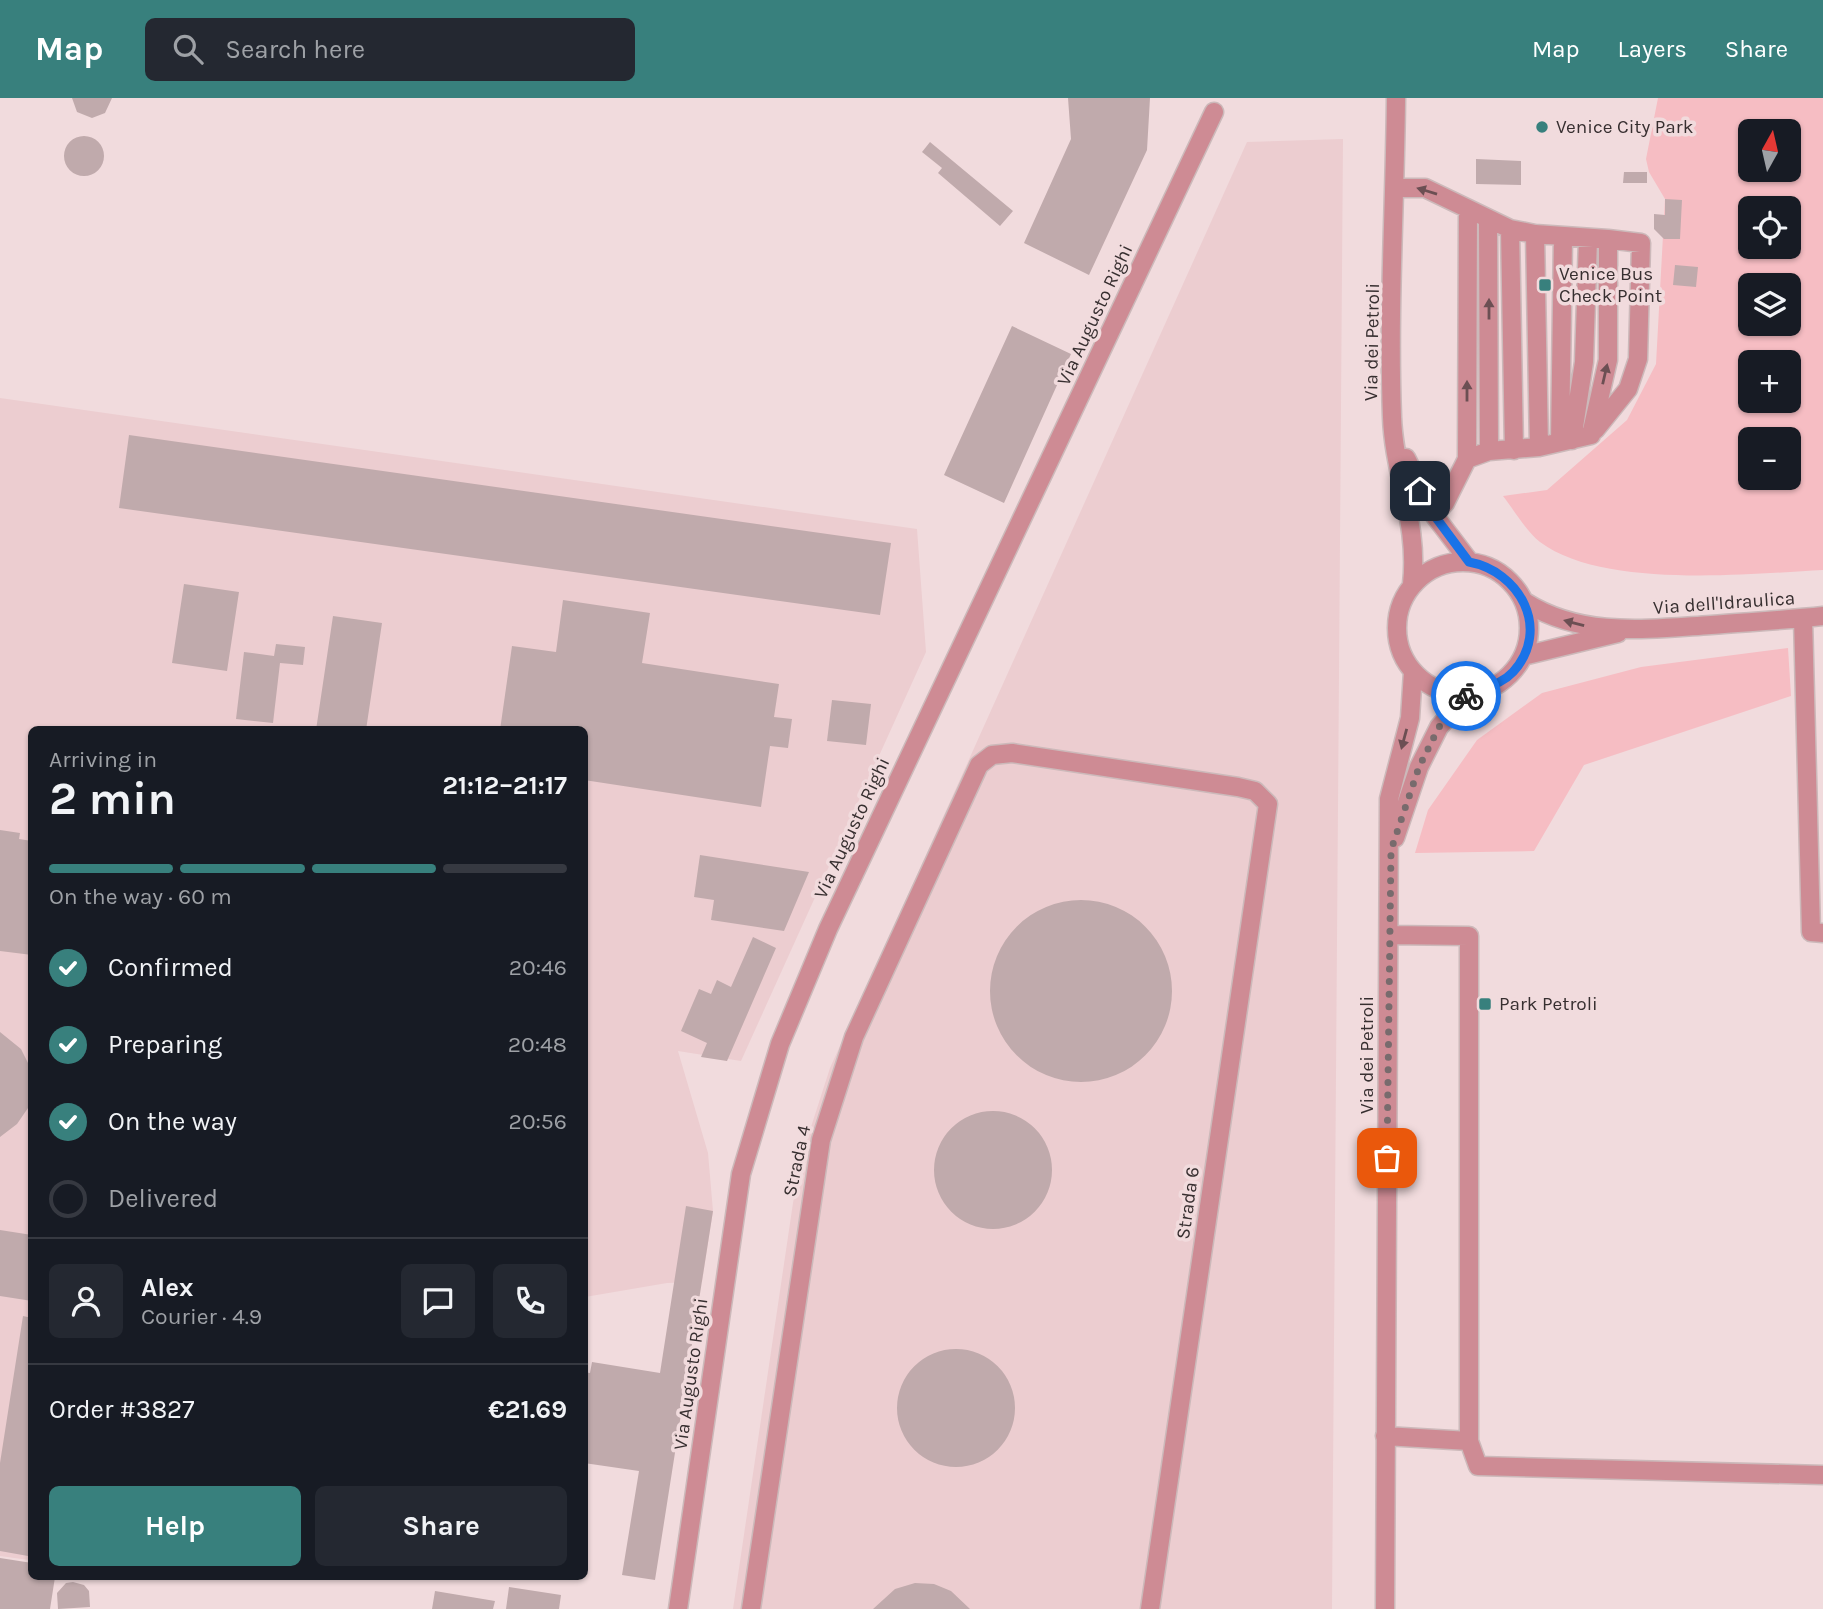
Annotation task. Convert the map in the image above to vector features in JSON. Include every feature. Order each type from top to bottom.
[{"type":"street","name":"Via dei Petroli","points":[[1396,98],[1392,419],[1413,527],[1415,557],[1412,584]]},
{"type":"street","name":"Via Augusto Righi","points":[[678,1609],[741,1174],[780,1044],[828,929],[1214,112]]},
{"type":"street","points":[[1396,188],[1425,188],[1510,229],[1563,237],[1641,243],[1638,359],[1628,389],[1591,435],[1539,447],[1489,450],[1466,459]]},
{"type":"street","points":[[1434,515],[1445,503],[1466,459],[1468,210]]},
{"type":"street","points":[[1488,219],[1489,450]]},
{"type":"street","points":[[1510,229],[1514,450]]},
{"type":"street","points":[[1535,234],[1539,447]]},
{"type":"street","points":[[1563,237],[1566,441]]},
{"type":"street","points":[[1566,441],[1584,362],[1588,239]]},
{"type":"street","points":[[1591,435],[1608,360],[1608,239]]},
{"type":"street","points":[[1392,419],[1412,472],[1434,515],[1469,562]]},
{"type":"street","points":[[1469,562],[1487,565],[1503,574],[1525,602],[1530,620],[1529,638],[1514,671],[1501,682],[1468,694],[1447,692],[1429,685],[1413,672],[1403,656],[1397,638],[1397,619],[1402,601],[1412,584],[1438,566],[1469,562]]},
{"type":"street","name":"Via dell'Idraulica","points":[[1525,602],[1544,614],[1580,625],[1628,631]]},
{"type":"street","name":"Via dell'Idraulica","points":[[1523,656],[1628,631],[1823,616]]},
{"type":"street","points":[[1803,618],[1811,932],[1823,933]]},
{"type":"street","name":"Via dei Petroli","points":[[1385,1609],[1389,799],[1410,718],[1413,672]]},
{"type":"street","points":[[1388,900],[1391,850],[1419,767],[1439,727],[1468,694]]},
{"type":"street","name":"Strada 4","points":[[751,1609],[821,1140],[854,1037],[979,765],[992,755],[1012,753],[1238,787],[1255,791],[1268,804]]},
{"type":"street","name":"Strada 6","points":[[1150,1609],[1268,804]]},
{"type":"street","points":[[1389,935],[1469,936],[1469,1441],[1478,1466],[1823,1475]]},
{"type":"street","points":[[1385,1436],[1469,1441]]},
{"type":"shaded area","points":[[1658,98],[1823,98],[1823,570],[1677,575],[1637,573],[1600,567],[1567,557],[1540,542],[1503,496],[1547,490],[1627,420],[1656,364],[1665,199],[1649,172],[1646,159]]},
{"type":"shaded area","points":[[1343,139],[1332,1609],[733,1609],[793,1203],[802,1155],[830,1068],[1247,142]]},
{"type":"shaded area","points":[[0,398],[917,529],[926,652],[741,1061],[678,1051],[708,1153],[713,1211],[702,1282],[667,1283],[588,1296],[588,726],[28,726],[28,1560],[0,1556]]},
{"type":"shaded area","points":[[1788,648],[1791,696],[1584,765],[1534,851],[1415,853],[1428,810],[1477,740],[1542,693],[1641,667]]},
{"type":"building","points":[[72,98],[112,98],[105,113],[92,118],[77,112]]},
{"type":"building","points":[[1068,98],[1150,98],[1147,150],[1089,275],[1024,243],[1071,139]]},
{"type":"building","points":[[84,136],[98,142],[104,156],[98,170],[84,176],[70,170],[64,156],[70,142]]},
{"type":"building","points":[[930,142],[1013,211],[1000,226],[938,173],[942,168],[922,152]]},
{"type":"building","points":[[1476,159],[1521,161],[1521,185],[1476,184]]},
{"type":"building","points":[[1624,172],[1647,172],[1647,183],[1623,183]]},
{"type":"building","points":[[1665,199],[1682,200],[1680,239],[1664,239],[1654,229],[1654,214],[1665,215]]},
{"type":"building","points":[[1675,265],[1698,267],[1696,287],[1673,285]]},
{"type":"building","points":[[1012,326],[1071,354],[1004,503],[944,475]]},
{"type":"building","points":[[129,435],[891,543],[880,615],[119,508]]},
{"type":"building","points":[[184,584],[239,592],[227,671],[172,663]]},
{"type":"building","points":[[563,600],[650,613],[642,663],[779,684],[774,717],[792,719],[788,748],[770,746],[761,807],[588,781],[588,726],[501,726],[512,646],[556,652]]},
{"type":"building","points":[[333,616],[382,623],[367,726],[317,726]]},
{"type":"building","points":[[276,644],[305,647],[303,665],[280,663],[273,723],[236,719],[244,652],[274,656]]},
{"type":"building","points":[[832,700],[871,704],[866,745],[827,741]]},
{"type":"building","points":[[0,830],[20,833],[19,839],[28,840],[28,954],[0,951]]},
{"type":"building","points":[[700,855],[809,872],[784,931],[711,920],[714,900],[694,897]]},
{"type":"building","points":[[1081,900],[1116,907],[1145,927],[1165,956],[1172,991],[1165,1026],[1145,1055],[1116,1075],[1081,1082],[1046,1075],[1017,1055],[997,1026],[990,991],[997,956],[1017,927],[1046,907]]},
{"type":"building","points":[[753,937],[776,948],[727,1061],[701,1057],[707,1043],[681,1031],[699,989],[711,994],[717,980],[731,987]]},
{"type":"building","points":[[0,1032],[21,1049],[28,1063],[28,1108],[17,1124],[0,1137]]},
{"type":"building","points":[[993,1111],[1016,1115],[1035,1128],[1048,1147],[1052,1170],[1048,1193],[1035,1212],[1016,1225],[993,1229],[970,1225],[951,1212],[938,1193],[934,1170],[938,1147],[951,1128],[970,1115]]},
{"type":"building","points":[[686,1206],[713,1211],[655,1580],[622,1575],[639,1471],[588,1464],[588,1373],[592,1362],[660,1373]]},
{"type":"building","points":[[0,1230],[28,1234],[28,1300],[0,1296]]},
{"type":"building","points":[[23,1316],[28,1317],[28,1556],[0,1551],[0,1463]]},
{"type":"building","points":[[956,1349],[979,1353],[998,1366],[1011,1385],[1015,1408],[1011,1431],[998,1450],[979,1463],[956,1467],[933,1463],[914,1450],[901,1431],[897,1408],[901,1385],[914,1366],[933,1353]]},
{"type":"building","points":[[0,1558],[28,1562],[28,1580],[55,1580],[50,1609],[0,1609]]},
{"type":"building","points":[[66,1583],[84,1585],[89,1591],[90,1607],[58,1609],[57,1593]]},
{"type":"building","points":[[915,1583],[934,1584],[951,1591],[970,1609],[873,1609],[895,1589]]},
{"type":"building","points":[[509,1587],[561,1595],[559,1609],[506,1609]]},
{"type":"building","points":[[435,1591],[495,1601],[493,1609],[432,1609]]},
{"type":"way so far","points":[[1387,1158],[1388,900],[1391,850],[1419,767],[1439,727],[1466,696]]},
{"type":"place","name":"Venice City Park","points":[[1542,127]]},
{"type":"place","name":"Venice Bus Check Point","points":[[1545,285]]},
{"type":"place","name":"Park Petroli","points":[[1485,1004]]},
{"type":"route","points":[[1420,491],[1434,515],[1454,538],[1469,562],[1487,565],[1503,574],[1515,586],[1525,602],[1530,620],[1529,638],[1514,671],[1501,682],[1466,696]]}]
